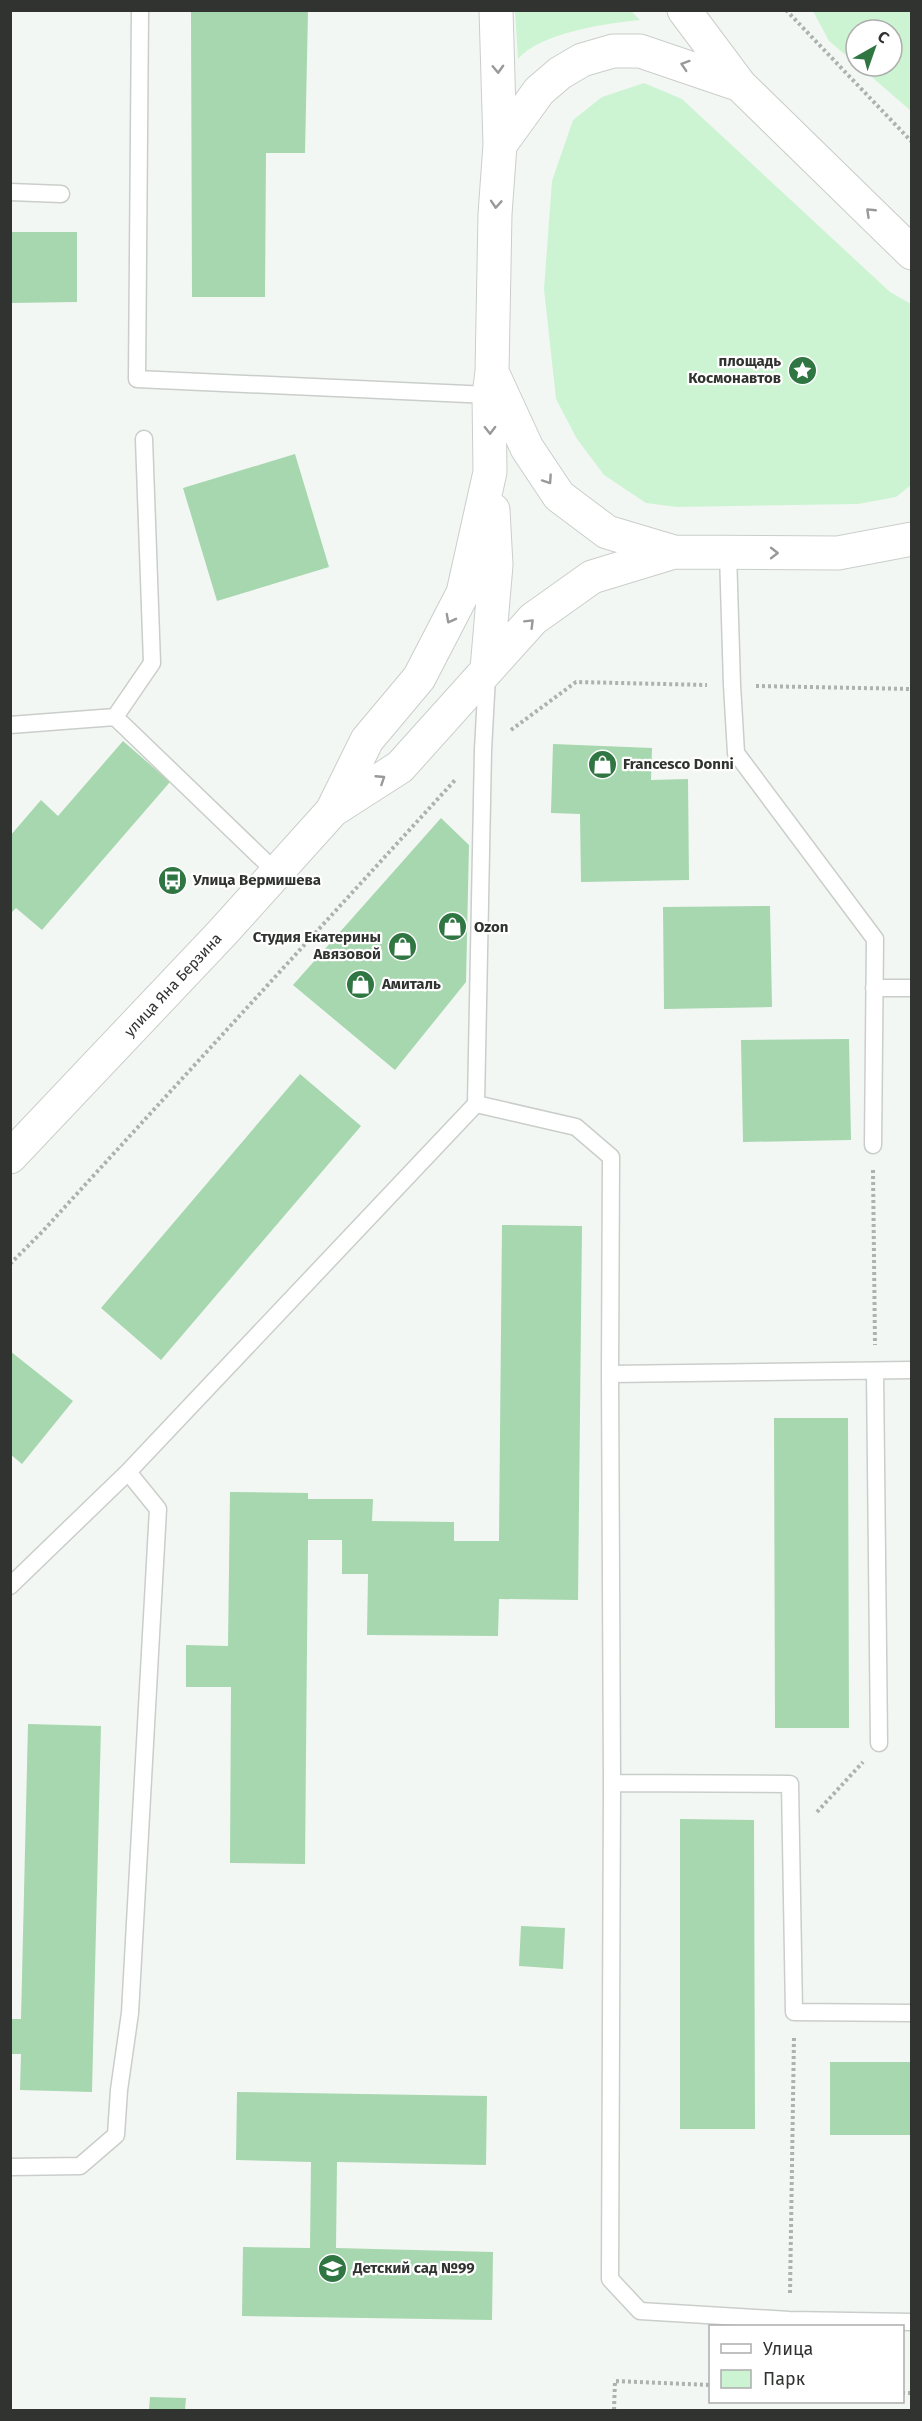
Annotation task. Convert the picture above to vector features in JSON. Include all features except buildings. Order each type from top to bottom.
[{"type":"main road","points":[[487,669],[496,565],[490,472],[495,214],[500,145],[496,10]]},
{"type":"main road","points":[[684,10],[740,85],[912,254]]},
{"type":"main road","points":[[500,145],[539,91],[560,73],[582,60],[613,51],[640,51],[740,85]]},
{"type":"main road","points":[[491,384],[527,448],[559,496],[607,531],[674,552],[912,556]]},
{"type":"main road","points":[[332,811],[367,740],[418,678],[463,593],[490,472]]},
{"type":"main road","points":[[838,553],[912,539]]},
{"type":"main road","points":[[332,811],[400,767],[533,619],[592,577],[674,552]]},
{"type":"main road","name":"улица Яна Берзина","points":[[10,1157],[277,873],[332,811]]},
{"type":"lane","points":[[140,10],[137,379],[491,384]]},
{"type":"lane","points":[[10,192],[61,194]]},
{"type":"lane","points":[[116,717],[152,663],[144,439]]},
{"type":"lane","points":[[728,553],[736,753],[875,939],[873,1145]]},
{"type":"lane","points":[[10,1586],[128,1472],[476,1104],[483,750],[487,669]]},
{"type":"lane","points":[[10,725],[116,717],[277,873]]},
{"type":"lane","points":[[874,988],[912,988]]},
{"type":"lane","points":[[476,1104],[576,1127],[611,1156],[610,2279],[640,2311],[789,2320],[912,2322]]},
{"type":"lane","points":[[610,1374],[912,1370]]},
{"type":"lane","points":[[875,1371],[879,1743]]},
{"type":"lane","points":[[10,2167],[80,2166],[116,2134],[118,2090],[130,2013],[158,1509],[128,1472]]},
{"type":"lane","points":[[612,1783],[790,1784],[794,2012],[912,2013]]},
{"type":"path","points":[[786,10],[912,142]]},
{"type":"path","points":[[10,1264],[58,1215],[483,750],[576,682],[912,689]]},
{"type":"path","points":[[873,1145],[875,1371]]},
{"type":"path","points":[[791,1841],[879,1743]]},
{"type":"path","points":[[789,2320],[794,2012]]},
{"type":"path","points":[[614,2410],[615,2381],[709,2385]]},
{"type":"green space","points":[[515,11],[631,11],[640,20],[593,27],[558,36],[528,50],[518,59]]},
{"type":"green space","points":[[813,11],[911,11],[911,111],[873,78],[904,78],[904,18],[844,18],[844,54],[829,41]]},
{"type":"green space","points":[[644,83],[682,99],[890,292],[911,304],[911,485],[896,497],[858,504],[677,507],[646,503],[604,475],[577,439],[556,399],[544,289],[552,181],[573,120],[602,97]]},
{"type":"place","name":"площадь Космонавтов","points":[[802,370]]},
{"type":"place","name":"Francesco Donni","points":[[602,764]]},
{"type":"place","name":"Улица Вермишева","points":[[172,880]]},
{"type":"place","name":"Ozon","points":[[453,927]]},
{"type":"place","name":"Студия Екатерины Авязовой","points":[[402,946]]},
{"type":"place","name":"Амиталь","points":[[361,984]]},
{"type":"place","name":"Детский сад №99","points":[[332,2268]]}]
